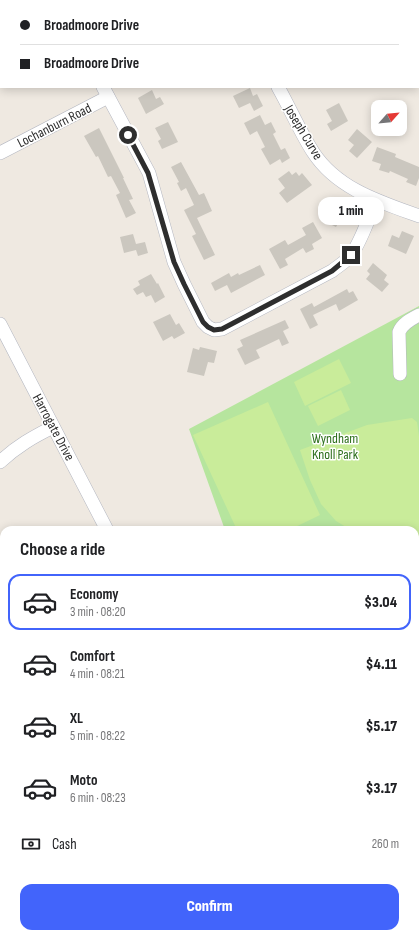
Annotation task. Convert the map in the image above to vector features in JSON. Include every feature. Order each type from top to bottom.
[{"type":"street","name":"Joseph Curve","points":[[279,88],[313,153],[328,170],[346,185],[376,201],[419,216]]},
{"type":"street","points":[[106,92],[148,173],[174,262],[203,322],[214,330],[222,329],[332,271],[342,264],[351,255],[357,244],[376,201]]},
{"type":"street","name":"Lochanburn Road","points":[[0,153],[106,92]]},
{"type":"street","points":[[400,374],[399,332],[405,324],[419,315]]},
{"type":"street","name":"Harrogate Drive","points":[[0,324],[105,526]]},
{"type":"street","points":[[0,462],[12,450],[26,440],[53,426]]},
{"type":"green space","name":"Wyndham Knoll Park","points":[[419,306],[419,526],[224,526],[189,429]]},
{"type":"green space","points":[[339,359],[351,383],[305,406],[294,382]]},
{"type":"green space","points":[[341,390],[350,410],[318,426],[308,406]]},
{"type":"green space","points":[[268,402],[320,515],[297,526],[235,526],[193,435]]},
{"type":"green space","points":[[412,418],[417,422],[419,436],[419,526],[344,526],[336,521],[321,504],[310,480],[300,450],[367,425]]},
{"type":"building","points":[[250,88],[253,96],[257,94],[263,106],[254,111],[250,103],[239,108],[233,96]]},
{"type":"building","points":[[152,90],[156,99],[160,97],[164,104],[146,114],[138,98]]},
{"type":"building","points":[[339,103],[348,121],[331,131],[327,124],[332,121],[326,110]]},
{"type":"building","points":[[260,115],[265,125],[271,122],[276,132],[273,134],[281,150],[285,148],[290,158],[282,163],[280,159],[270,165],[261,149],[265,147],[257,131],[250,135],[244,123]]},
{"type":"building","points":[[168,122],[178,142],[162,149],[158,141],[161,139],[155,128]]},
{"type":"building","points":[[99,128],[133,199],[129,200],[136,213],[126,218],[116,195],[120,193],[111,176],[108,177],[98,156],[96,157],[84,136]]},
{"type":"building","points":[[357,129],[372,142],[357,158],[349,151],[354,145],[348,140]]},
{"type":"building","points":[[377,147],[396,154],[395,157],[419,167],[419,178],[416,186],[406,182],[408,179],[390,171],[389,173],[379,170],[381,164],[372,161]]},
{"type":"building","points":[[181,162],[199,195],[204,193],[212,211],[197,218],[215,255],[204,260],[192,236],[196,234],[184,210],[194,205],[186,188],[181,191],[177,183],[179,182],[171,167]]},
{"type":"building","points":[[289,171],[292,175],[296,172],[299,176],[302,173],[312,185],[287,203],[279,193],[285,188],[278,179]]},
{"type":"building","points":[[331,199],[347,207],[336,227],[328,223],[332,215],[324,211]]},
{"type":"building","points":[[313,222],[322,238],[312,244],[314,249],[306,253],[303,248],[285,259],[288,265],[280,269],[269,249],[285,240],[288,245],[306,235],[302,228]]},
{"type":"building","points":[[402,231],[414,236],[406,254],[388,246],[392,235],[399,238]]},
{"type":"building","points":[[133,234],[136,244],[145,242],[148,253],[138,256],[136,250],[124,253],[120,237]]},
{"type":"building","points":[[373,263],[387,275],[384,280],[389,284],[382,292],[366,279],[370,274],[367,271]]},
{"type":"building","points":[[260,265],[265,275],[231,293],[227,285],[215,291],[211,283],[229,273],[231,277],[238,273],[239,275]]},
{"type":"building","points":[[151,274],[157,284],[158,283],[165,297],[155,303],[151,295],[146,297],[143,292],[137,295],[133,289],[140,285],[138,281]]},
{"type":"building","points":[[347,289],[349,293],[353,291],[358,300],[339,311],[336,304],[313,315],[318,325],[310,329],[300,309],[312,303],[314,307]]},
{"type":"building","points":[[170,314],[176,325],[179,323],[185,333],[174,339],[172,336],[163,341],[153,322]]},
{"type":"building","points":[[285,320],[289,328],[283,331],[289,343],[282,346],[279,339],[256,350],[260,358],[245,365],[237,349],[243,346],[240,340]]},
{"type":"building","points":[[200,347],[217,351],[214,363],[208,362],[204,376],[187,372],[193,348],[199,350]]},
{"type":"route","points":[[128,135],[148,173],[153,186],[174,262],[203,322],[208,327],[214,330],[222,329],[332,271],[351,255]]}]
